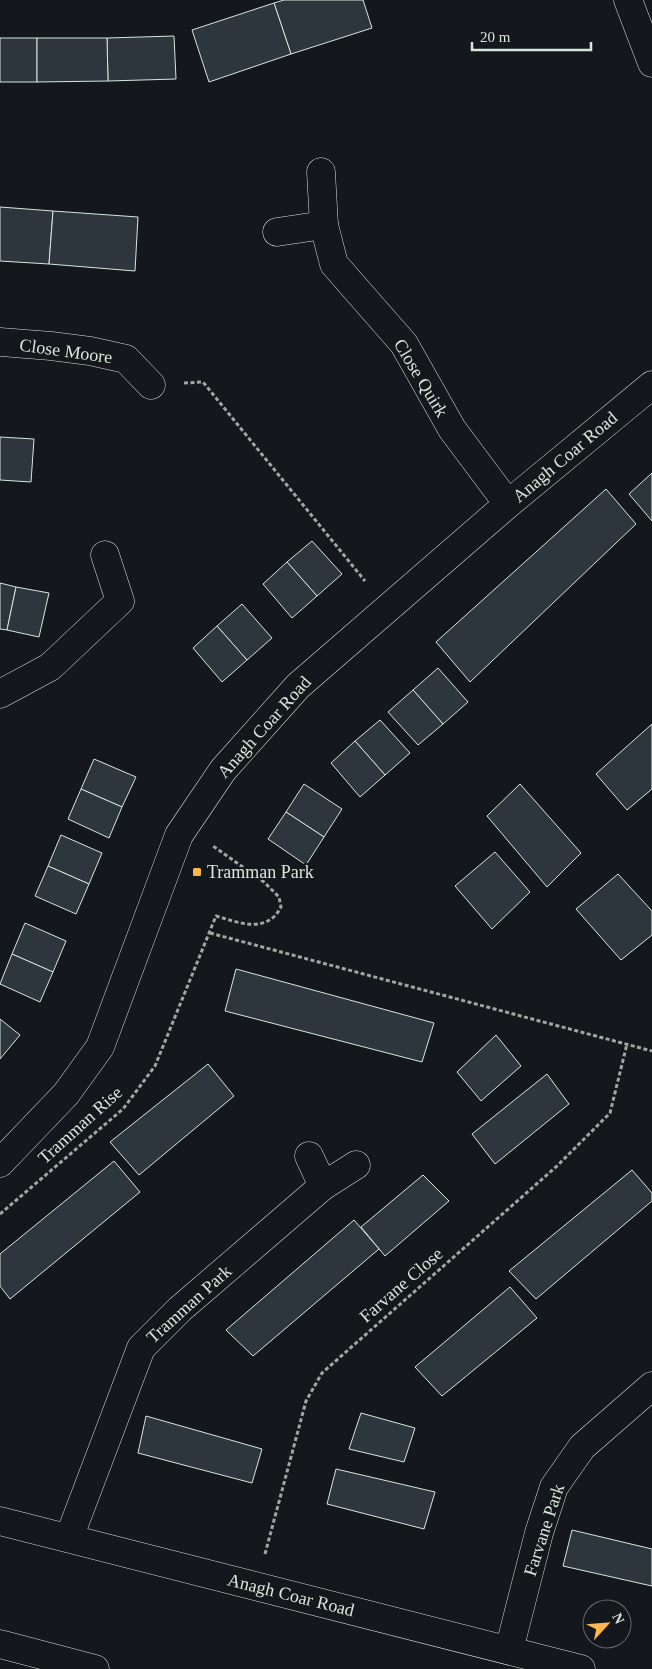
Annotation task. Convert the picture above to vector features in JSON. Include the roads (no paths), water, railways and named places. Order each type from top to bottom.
[{"type":"main road","points":[[628,0],[652,64]]},
{"type":"main road","name":"Close Quirk","points":[[321,172],[324,225],[334,264],[404,344],[452,429],[508,504]]},
{"type":"main road","points":[[277,232],[324,225]]},
{"type":"main road","name":"Close Moore","points":[[0,342],[90,351],[126,359],[151,385]]},
{"type":"main road","name":"Anagh Coar Road","points":[[0,1163],[66,1094],[100,1047],[179,835],[223,770],[298,686],[508,504],[652,385]]},
{"type":"main road","points":[[0,694],[50,667],[120,601],[105,555]]},
{"type":"main road","points":[[309,1156],[323,1186]]},
{"type":"main road","name":"Tramman Park","points":[[69,1538],[141,1348],[180,1309],[323,1186],[356,1166]]},
{"type":"main road","name":"Farvane Park","points":[[510,1650],[539,1533],[554,1488],[582,1447],[652,1386]]},
{"type":"main road","name":"Anagh Coar Road","points":[[0,1521],[581,1669]]},
{"type":"main road","points":[[0,1644],[95,1669]]},
{"type":"place","name":"Tramman Park","points":[[197,872]]}]
